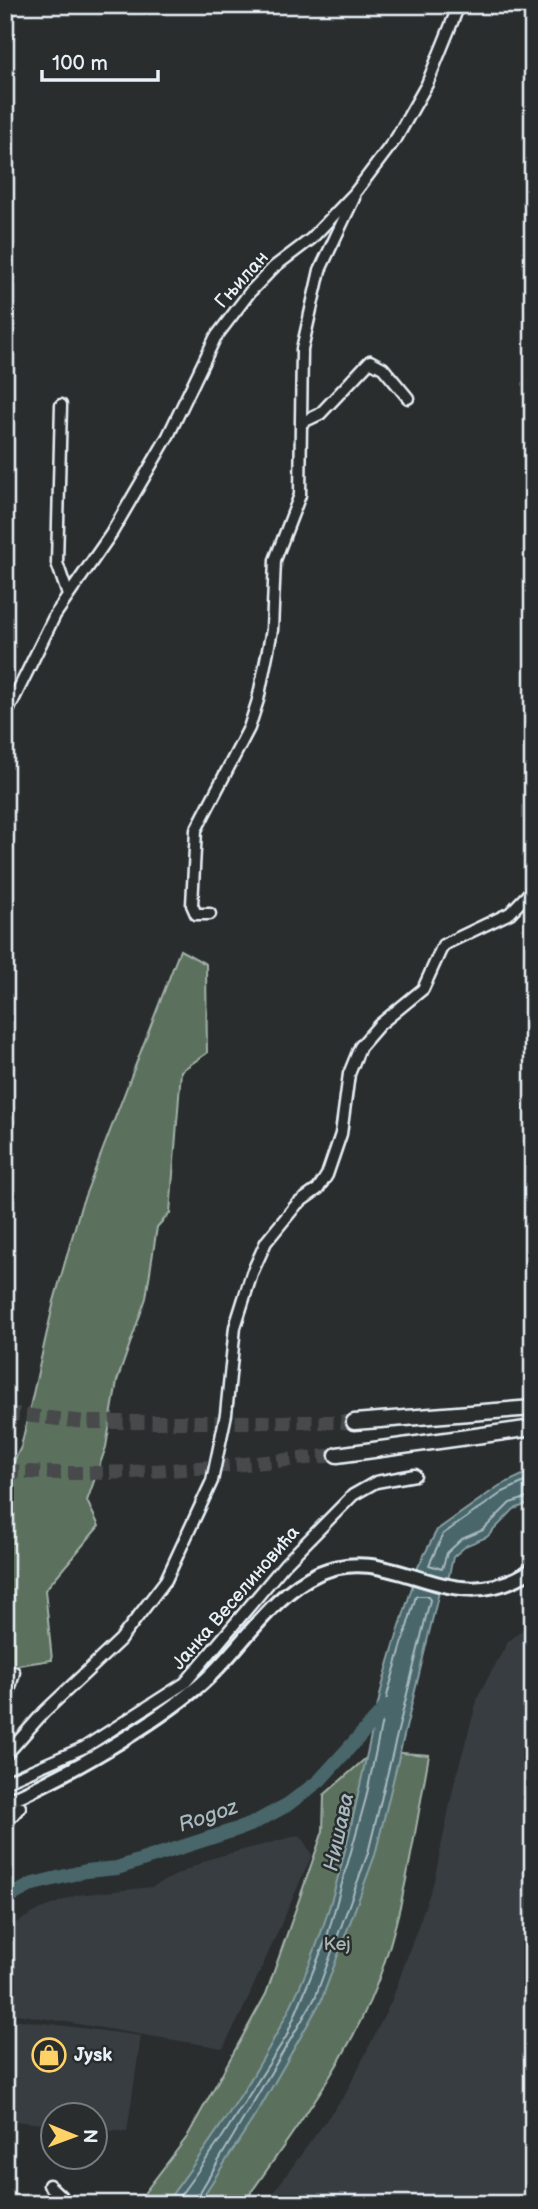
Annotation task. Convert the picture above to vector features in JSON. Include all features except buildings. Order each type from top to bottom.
[{"type":"highway","points":[[354,1422],[533,1408]]},
{"type":"highway","points":[[337,1455],[533,1428]]},
{"type":"main road","points":[[5,1802],[128,1735],[180,1700],[219,1667],[275,1606],[308,1579],[343,1566],[385,1568],[439,1585],[467,1590],[502,1585],[533,1569]]},
{"type":"street","name":"Гњилан","points":[[5,717],[27,669],[68,595],[139,487],[168,436],[215,338],[250,292],[274,267],[311,239],[354,194],[397,137],[427,84],[459,5]]},
{"type":"street","points":[[210,914],[195,914],[192,905],[196,830],[249,728],[258,700],[272,630],[275,560],[300,495],[302,349],[320,270],[354,194]]},
{"type":"street","points":[[301,423],[320,414],[370,361],[383,368],[408,398]]},
{"type":"street","points":[[61,405],[57,563],[68,595]]},
{"type":"street","points":[[7,1752],[120,1640],[166,1580],[212,1481],[226,1414],[235,1327],[252,1273],[266,1242],[298,1204],[318,1189],[327,1175],[341,1134],[349,1074],[360,1047],[379,1025],[423,989],[443,944],[510,913],[533,889]]},
{"type":"street","name":"Јанка Веселиновића","points":[[5,1782],[85,1747],[186,1683],[285,1564],[353,1495],[376,1482],[415,1475]]},
{"type":"street","points":[[5,1708],[14,1672]]},
{"type":"street","points":[[5,1730],[7,1752]]},
{"type":"street","points":[[5,1824],[20,1807]]},
{"type":"street","points":[[49,2185],[69,2204]]},
{"type":"shaded area","points":[[533,1621],[533,2204],[265,2204],[346,2093],[392,2000],[434,1881],[455,1780],[479,1694],[508,1642]]},
{"type":"shaded area","points":[[300,1835],[312,1855],[241,2014],[223,2048],[5,2012],[5,1929],[41,1909],[77,1895],[152,1887],[209,1859]]},
{"type":"shaded area","points":[[5,2018],[141,2036],[127,2132],[108,2130],[108,2100],[38,2100],[38,2124],[5,2120]]},
{"type":"green space","points":[[180,950],[206,964],[207,1053],[181,1071],[170,1213],[157,1227],[146,1298],[117,1381],[106,1447],[87,1501],[99,1526],[45,1590],[52,1660],[5,1667],[5,1479],[21,1447],[54,1301],[81,1206]]},
{"type":"green space","name":"Кеј","points":[[374,1751],[429,1755],[398,1913],[384,1964],[357,2028],[322,2089],[243,2204],[136,2204],[187,2137],[266,1994],[323,1831],[324,1795]]},
{"type":"water","points":[[533,1470],[533,1502],[514,1509],[487,1537],[467,1545],[453,1557],[448,1580],[417,1569],[437,1530],[499,1486]]},
{"type":"water","points":[[413,1584],[439,1592],[375,1855],[321,2001],[260,2108],[198,2204],[165,2204],[254,2074],[307,1970],[339,1873],[381,1691]]},
{"type":"waterway","name":"Rogoz","points":[[5,1899],[33,1884],[86,1871],[117,1868],[250,1825],[287,1805],[319,1781],[387,1706]]},
{"type":"tunnel","points":[[5,1413],[86,1422],[354,1422]]},
{"type":"tunnel","points":[[5,1471],[131,1472],[337,1455]]},
{"type":"place","name":"Jysk","points":[[49,2055]]},
{"type":"water label","name":"Нишава","points":[[339,1832]]}]
